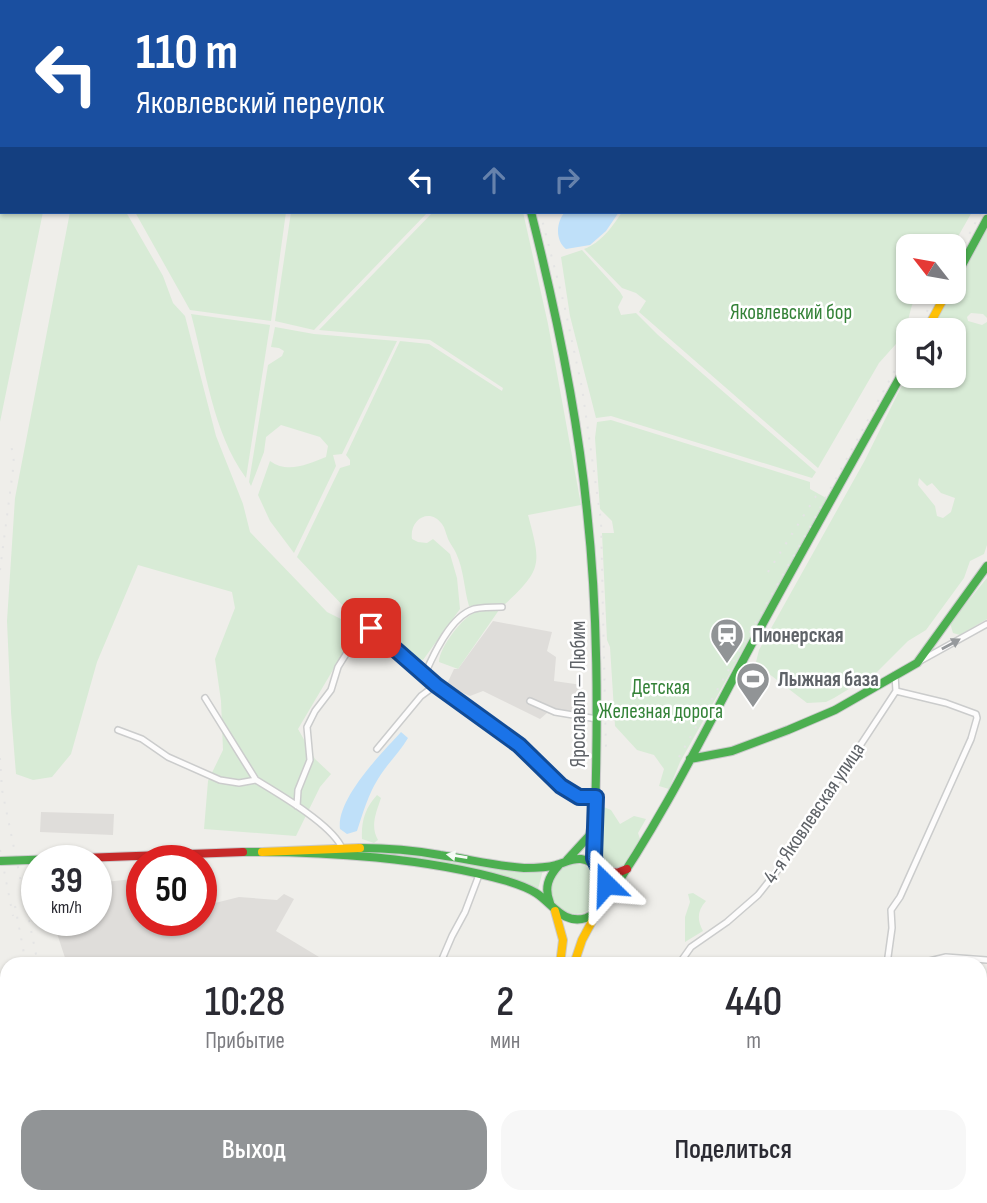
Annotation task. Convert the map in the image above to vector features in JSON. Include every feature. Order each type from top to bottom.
[{"type":"main road","name":"Ярославль — Любим","points":[[531,214],[557,319],[589,515],[595,580],[595,815],[589,836],[563,862]]},
{"type":"main road","points":[[966,258],[987,219]]},
{"type":"main road","points":[[576,957],[582,940],[631,864],[896,385]]},
{"type":"main road","points":[[690,759],[732,751],[788,730],[835,710],[917,663],[987,567]]},
{"type":"main road","points":[[262,852],[407,863],[479,875],[531,890],[565,917],[575,919],[591,916],[601,907],[606,894],[606,884],[594,858],[595,815]]},
{"type":"main road","points":[[0,861],[262,852],[341,846],[413,851],[524,868],[579,859],[610,873],[620,873],[631,864]]},
{"type":"main road","points":[[561,957],[563,934],[546,892],[547,881],[553,870],[563,862]]},
{"type":"street","points":[[425,674],[435,651],[456,621],[472,610],[502,607]]},
{"type":"street","points":[[297,806],[298,790],[310,760],[307,727],[314,711],[331,690],[338,667],[354,643],[358,621],[375,631],[436,685],[515,742],[561,786],[579,797],[596,797]]},
{"type":"street","points":[[917,663],[987,624]]},
{"type":"street","points":[[888,957],[892,928],[891,910],[900,897],[971,739],[977,718],[975,714],[946,703],[896,691],[895,675]]},
{"type":"street","points":[[377,749],[421,696],[436,685]]},
{"type":"street","name":"4-я Яковлевская улица","points":[[684,957],[691,947],[727,922],[758,895],[781,866],[896,691]]},
{"type":"street","points":[[205,698],[256,780],[297,806],[336,836],[341,846]]},
{"type":"street","points":[[530,701],[555,712],[597,719]]},
{"type":"street","points":[[118,730],[142,739],[168,757],[220,780],[239,783],[256,780]]},
{"type":"street","points":[[443,957],[479,875]]},
{"type":"shaded area","points":[[493,621],[552,632],[547,651],[556,657],[554,681],[582,685],[581,719],[547,713],[540,719],[483,691],[470,696],[446,686],[454,669],[458,669]]},
{"type":"shaded area","points":[[41,812],[114,814],[113,835],[40,832]]},
{"type":"shaded area","points":[[126,880],[126,936],[217,936],[217,902],[239,897],[277,900],[284,894],[294,899],[276,931],[319,957],[65,957],[58,936],[112,936],[112,881]]},
{"type":"green space","points":[[0,214],[43,214],[0,422]]},
{"type":"green space","points":[[70,214],[127,214],[163,276],[173,303],[185,316],[216,436],[243,504],[250,532],[327,612],[351,624],[353,636],[298,729],[315,759],[331,774],[320,787],[296,836],[204,829],[208,781],[223,750],[221,701],[215,659],[235,608],[232,592],[138,565],[97,662],[71,754],[52,777],[33,780],[16,774],[7,621],[15,498]]},
{"type":"green space","points":[[136,214],[286,214],[271,321],[190,310]]},
{"type":"green space","points":[[291,214],[426,214],[314,330],[275,321]]},
{"type":"green space","points":[[431,214],[523,214],[548,324],[581,505],[528,515],[535,545],[536,565],[526,583],[504,605],[469,606],[459,559],[443,526],[432,516],[417,521],[412,539],[427,543],[433,539],[450,554],[457,578],[460,609],[423,660],[414,658],[395,643],[387,631],[346,609],[297,557],[340,468],[350,465],[346,455],[400,341],[429,344],[502,391],[503,388],[430,340],[319,330]]},
{"type":"green space","name":"Яковлевский бор","points":[[621,214],[971,214],[959,234],[896,234],[896,304],[913,304],[909,318],[896,318],[896,344],[879,363],[818,468],[639,312],[646,301],[636,293],[622,288],[584,249],[601,238]]},
{"type":"green space","points":[[987,226],[987,318],[983,314],[971,313],[967,317],[968,321],[982,325],[987,322],[987,545],[984,554],[970,561],[964,578],[926,630],[908,641],[877,672],[826,702],[807,703],[764,670],[758,674],[754,670],[759,650],[865,460],[901,388],[966,388],[966,318],[936,318],[944,304],[966,304],[966,264]],"holes":[[[919,478],[927,486],[932,483],[941,493],[955,498],[951,512],[943,518],[937,516],[935,506],[918,485]]]},
{"type":"green space","name":"Яковлевский бор","points":[[582,250],[623,297],[618,307],[621,315],[636,313],[816,472],[812,478],[611,416],[596,418],[570,316],[561,257]]},
{"type":"green space","points":[[191,314],[270,325],[246,478],[234,460],[218,420]]},
{"type":"green space","points":[[275,327],[314,334],[397,341],[342,454],[333,455],[336,466],[294,553],[270,521],[258,495],[270,461],[284,467],[305,465],[326,457],[328,446],[320,437],[281,425],[266,437],[264,452],[251,486],[249,482],[268,365],[282,356],[284,351],[271,347]]},
{"type":"green space","name":"Детская Железная дорога","points":[[611,420],[810,482],[810,489],[828,499],[680,762],[669,789],[659,786],[664,769],[654,755],[637,750],[615,726],[610,647],[607,640],[602,533],[614,533],[612,521],[600,509],[595,438],[597,422]]},
{"type":"green space","points":[[987,578],[987,619],[960,635],[953,633],[950,623]]},
{"type":"green space","points":[[499,610],[458,669],[439,662],[447,641],[465,620],[476,612]]},
{"type":"green space","points":[[377,795],[381,798],[374,825],[378,840],[374,843],[362,839],[362,827],[367,810]]},
{"type":"green space","points":[[599,805],[611,810],[620,824],[634,816],[646,819],[638,833],[640,839],[633,853],[619,868],[613,869],[598,860]]},
{"type":"green space","points":[[404,854],[543,870],[538,889],[523,883],[404,859]]},
{"type":"green space","points":[[566,865],[586,865],[600,879],[600,899],[586,913],[566,913],[552,899],[552,879]]},
{"type":"green space","points":[[693,893],[706,901],[699,916],[703,931],[685,942],[685,917],[690,902],[688,894]]},
{"type":"water","points":[[564,214],[618,214],[606,231],[590,245],[566,249],[560,241],[560,221]]},
{"type":"water","points":[[401,732],[408,738],[374,785],[357,831],[347,834],[340,829],[345,804],[382,752]]},
{"type":"railway","points":[[541,214],[582,388],[601,521],[606,750]]},
{"type":"railway","points":[[966,240],[980,214]]},
{"type":"railway","points":[[923,318],[931,304]]},
{"type":"railway","points":[[679,757],[807,532],[896,368]]},
{"type":"railway","points":[[0,570],[14,462],[11,444]]},
{"type":"railway","points":[[768,572],[816,496]]},
{"type":"railway","points":[[0,758],[2,790],[37,957]]},
{"type":"railway","points":[[0,850],[13,916]]},
{"type":"railway","points":[[15,906],[25,957]]},
{"type":"railway","points":[[0,1132],[0,1174]]},
{"type":"traffic: fast","points":[[531,214],[571,398],[591,549],[597,701],[595,815],[589,836],[567,860]]},
{"type":"traffic: fast","points":[[966,258],[987,219]]},
{"type":"traffic: fast","points":[[606,900],[663,809],[896,384]]},
{"type":"traffic: fast","points":[[690,759],[732,751],[788,730],[835,710],[917,663],[987,566]]},
{"type":"traffic: fast","points":[[595,828],[594,858],[597,867]]},
{"type":"traffic: fast","points":[[243,852],[308,853],[410,861],[476,873],[530,889],[571,919],[586,918],[595,913],[605,896],[603,877],[598,869],[581,859],[548,867],[524,868],[420,852],[360,848]]},
{"type":"traffic: fast","points":[[0,861],[21,860]]},
{"type":"traffic: fast","points":[[550,903],[548,883],[559,865]]},
{"type":"traffic: slow","points":[[933,318],[941,304]]},
{"type":"traffic: slow","points":[[262,852],[360,848]]},
{"type":"traffic: slow","points":[[555,911],[563,940],[561,957]]},
{"type":"traffic: slow","points":[[576,957],[596,914]]},
{"type":"traffic: jam","points":[[112,857],[243,852]]},
{"type":"traffic: jam","points":[[600,869],[617,873],[627,869]]},
{"type":"place","name":"Пионерская","points":[[727,665]]},
{"type":"place","name":"Лыжная база","points":[[753,709]]},
{"type":"route","points":[[371,628],[436,685],[519,745],[561,786],[579,797],[596,797],[594,861],[606,884]]}]
